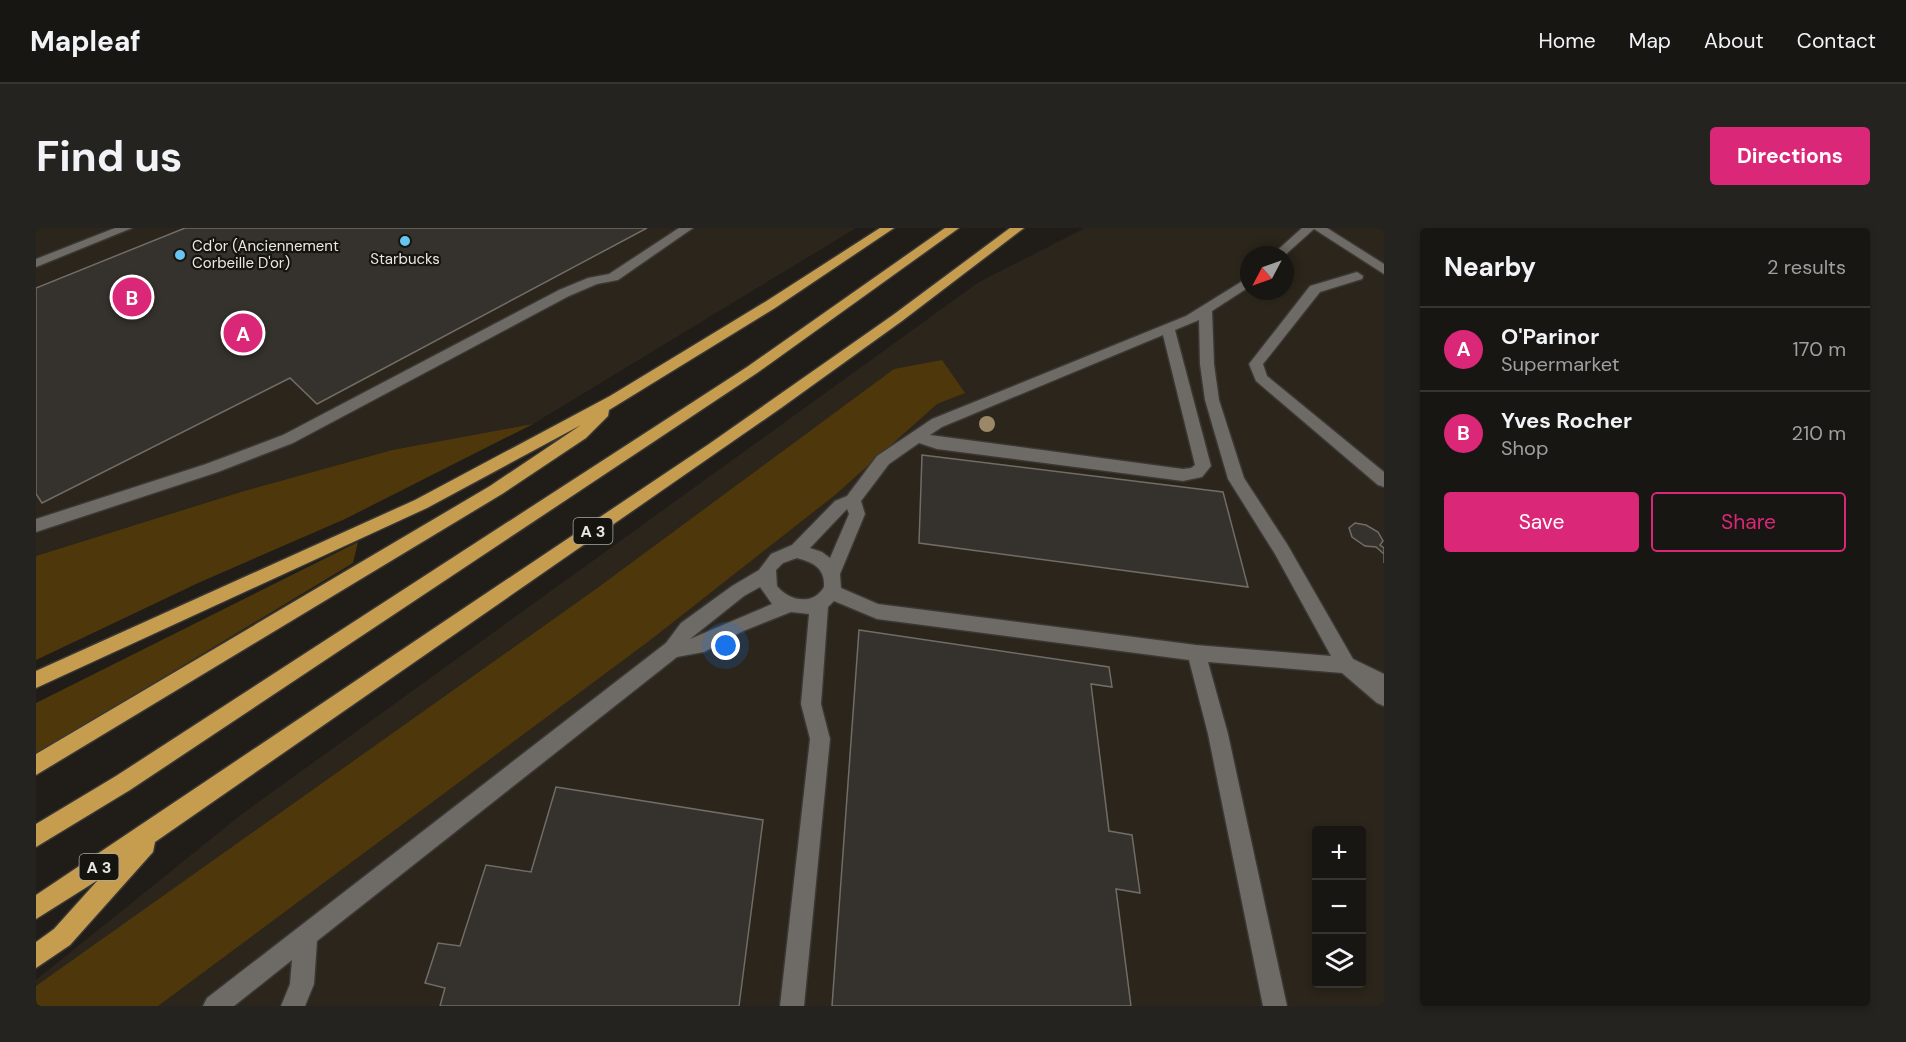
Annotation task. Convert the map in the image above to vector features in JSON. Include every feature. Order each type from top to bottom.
[{"type":"highway","points":[[36,680],[421,504],[615,400],[770,305],[888,228]]},
{"type":"highway","points":[[36,836],[123,783],[752,370],[953,228]]},
{"type":"highway","name":"A 3","points":[[36,908],[162,826],[774,407],[943,286],[1018,228]]},
{"type":"highway","points":[[36,765],[496,490],[581,434],[615,400]]},
{"type":"highway","points":[[36,956],[62,937],[162,826]]},
{"type":"street","points":[[36,264],[126,228]]},
{"type":"street","points":[[36,526],[212,468],[288,439],[564,293],[593,281],[613,277],[687,228]]},
{"type":"street","points":[[1288,246],[1309,228]]},
{"type":"street","points":[[1319,228],[1384,270]]},
{"type":"street","points":[[1357,276],[1315,289],[1256,364],[1261,378],[1384,481]]},
{"type":"street","points":[[1240,287],[1205,311],[938,423],[917,436],[883,460],[853,500],[841,505],[797,551],[777,558],[770,565],[767,583],[771,592],[779,600],[799,607],[826,598],[877,611],[1196,653],[1346,665],[1384,683]]},
{"type":"street","points":[[1205,311],[1207,364],[1212,400],[1236,479],[1281,549],[1346,665],[1384,697]]},
{"type":"street","points":[[917,436],[937,443],[1183,475],[1196,473],[1203,466],[1168,328]]},
{"type":"street","points":[[833,571],[857,513],[853,500]]},
{"type":"street","points":[[792,1006],[820,739],[811,704],[826,598],[835,578],[833,571],[819,556],[797,551]]},
{"type":"street","points":[[215,1006],[673,649],[687,629],[738,591],[767,574]]},
{"type":"street","points":[[673,649],[697,646],[735,627],[789,605]]},
{"type":"street","points":[[1196,653],[1218,734],[1275,1006]]},
{"type":"street","points":[[293,1006],[302,984],[306,935]]},
{"type":"shaded area","points":[[36,228],[856,228],[533,424],[392,450],[244,491],[36,556]]},
{"type":"shaded area","points":[[1085,228],[1384,228],[1384,1006],[36,1006],[36,980],[242,814],[979,282]]},
{"type":"shaded area","points":[[942,360],[965,393],[937,404],[835,495],[649,641],[158,1006],[36,1006],[36,986],[596,589],[894,369]]},
{"type":"shaded area","points":[[533,424],[345,519],[198,583],[36,660],[36,556],[244,491],[392,450]]},
{"type":"shaded area","points":[[358,542],[353,563],[36,754],[36,703]]},
{"type":"building","points":[[185,228],[647,228],[317,404],[290,378],[42,503],[36,494],[36,288]]},
{"type":"building","points":[[922,455],[1223,492],[1248,587],[919,543]]},
{"type":"building","points":[[1355,523],[1366,525],[1378,532],[1383,541],[1380,545],[1384,548],[1384,554],[1376,547],[1365,546],[1352,537],[1349,528]]},
{"type":"building","points":[[859,630],[1109,667],[1112,687],[1091,684],[1109,831],[1132,835],[1140,893],[1116,889],[1131,1006],[832,1006]]},
{"type":"building","points":[[556,787],[763,820],[739,1006],[440,1006],[445,988],[425,983],[438,943],[460,946],[486,865],[531,872]]},
{"type":"place","name":"Starbucks","points":[[405,241]]},
{"type":"place","name":"Cd'or (Anciennement Corbeille D'or)","points":[[180,255]]},
{"type":"place","name":"Yves Rocher","points":[[132,297]]},
{"type":"place","name":"O'Parinor","points":[[243,333]]}]
